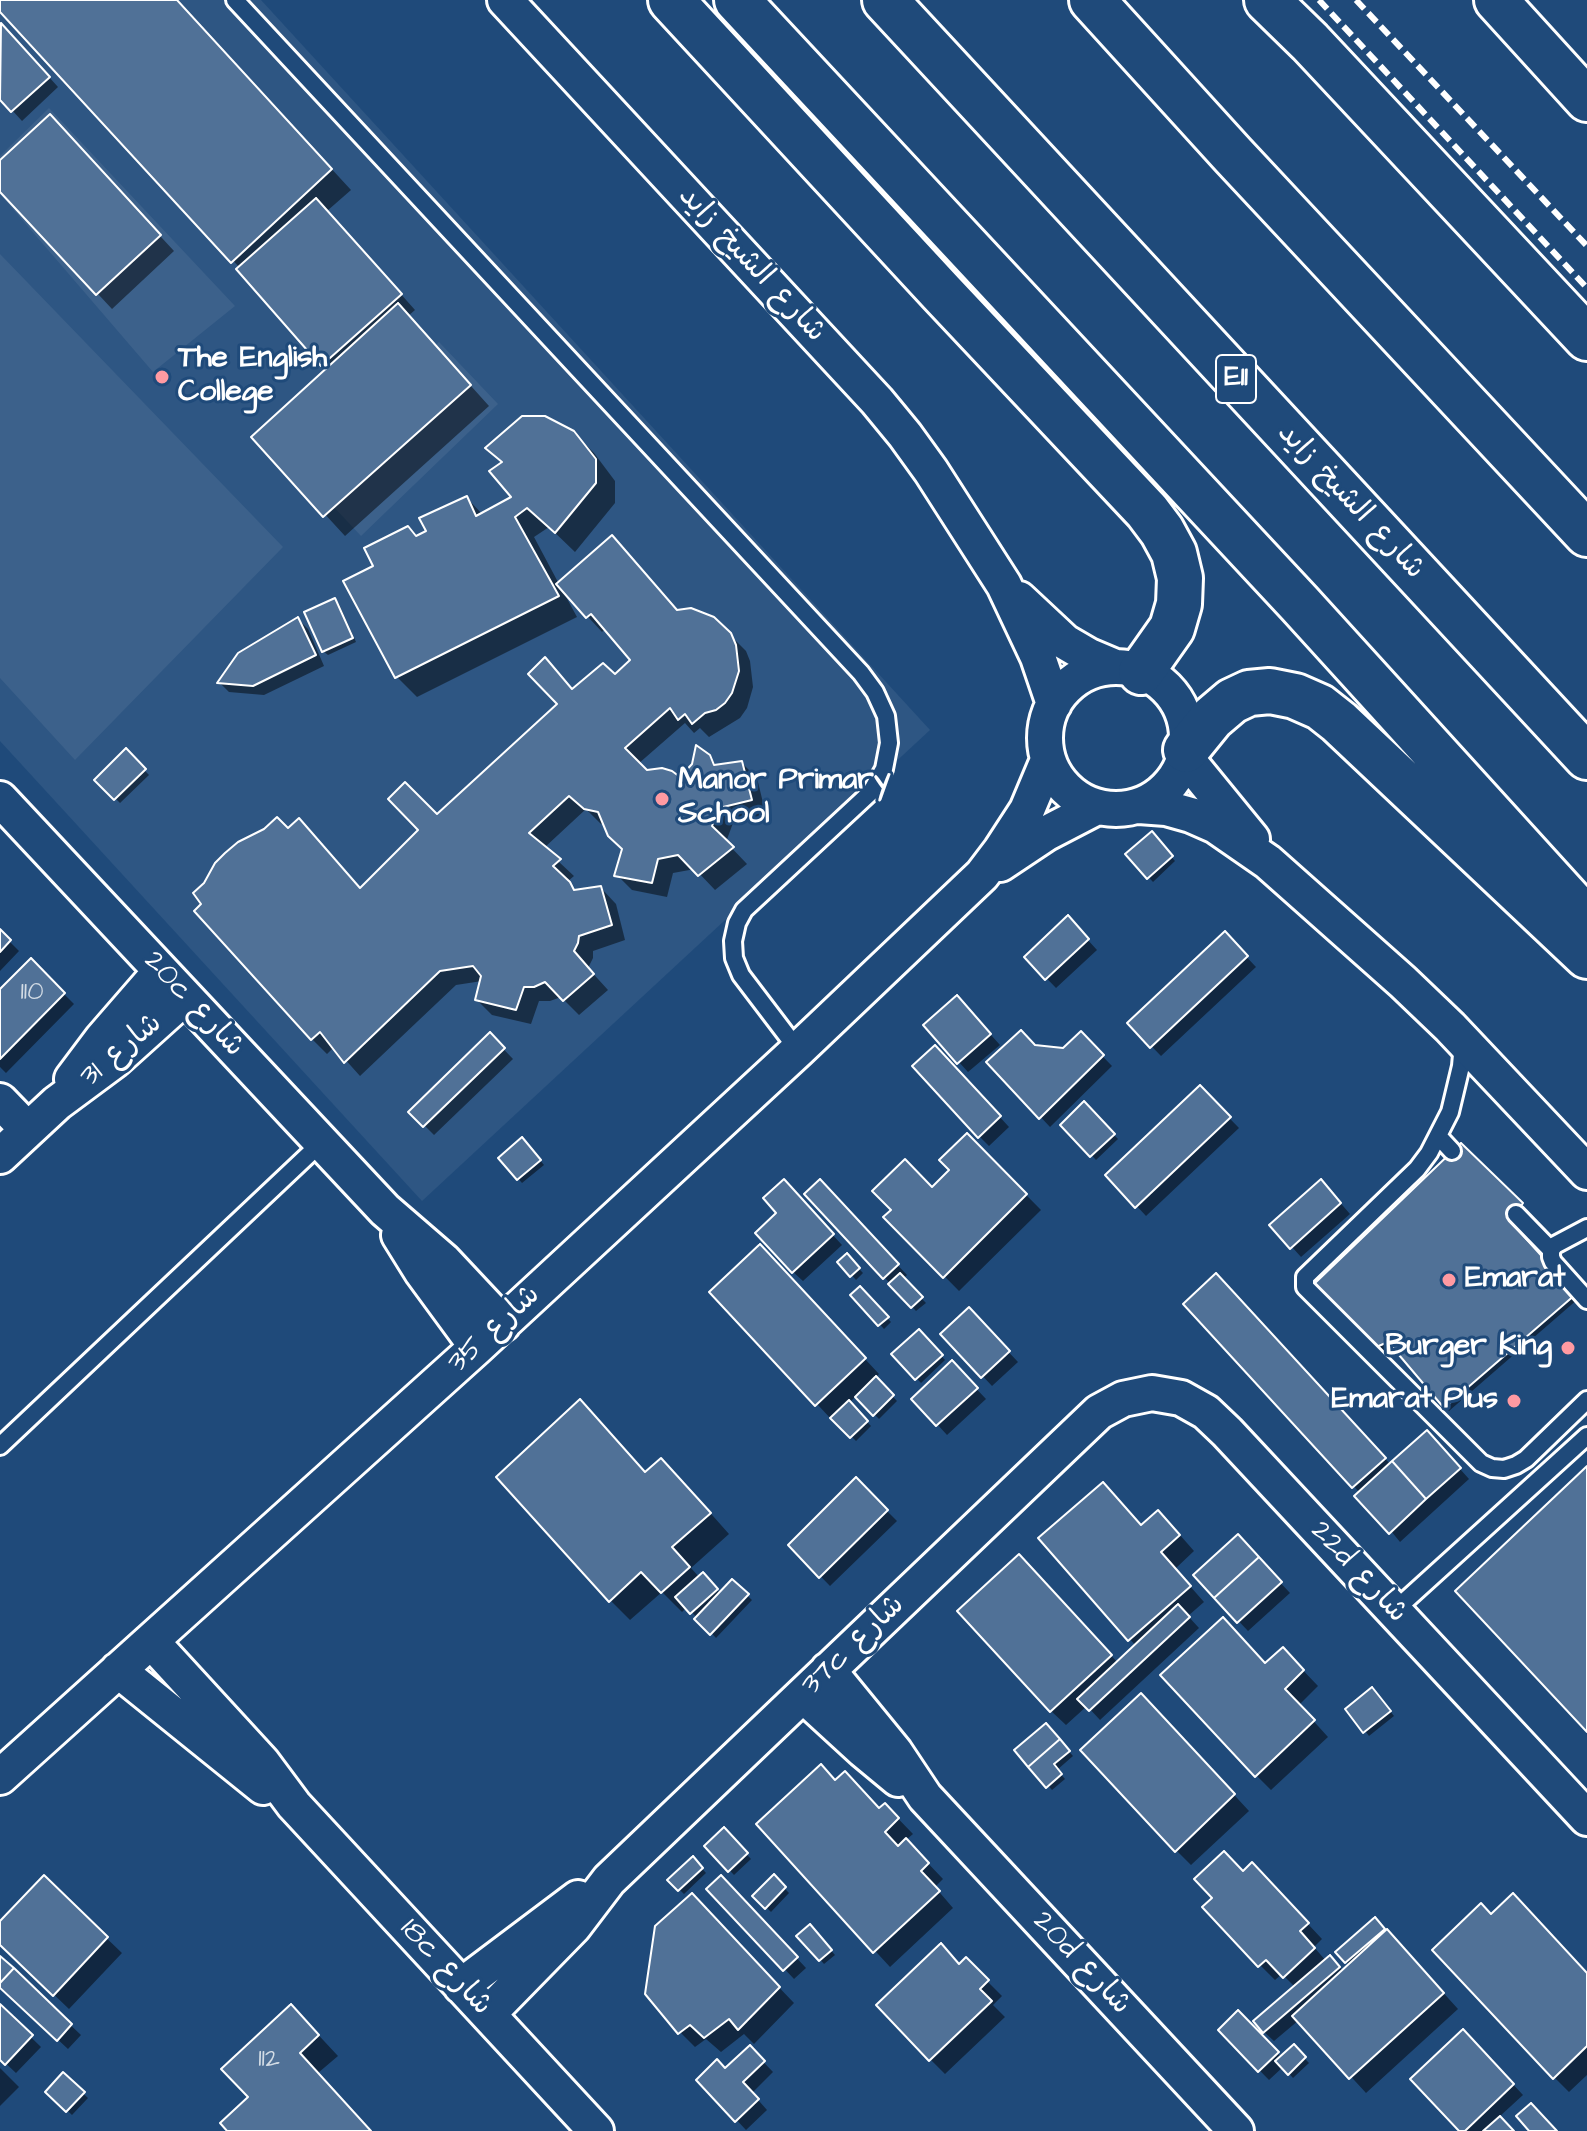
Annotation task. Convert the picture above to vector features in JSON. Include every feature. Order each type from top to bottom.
[{"type":"highway","points":[[671,0],[1147,511],[1162,531],[1174,553],[1180,578],[1179,604],[1172,628],[1128,669]]},
{"type":"highway","points":[[737,0],[1299,603],[1587,920]]},
{"type":"highway","name":"شارع الشيخ زايد","points":[[885,0],[1587,757]]},
{"type":"highway","points":[[1092,0],[1587,534]]},
{"type":"highway","points":[[1267,0],[1587,338]]},
{"type":"highway","points":[[1186,754],[1212,718],[1232,701],[1249,693],[1270,691],[1295,696],[1320,707],[1587,956]]},
{"type":"street","name":"شارع الشيخ زايد","points":[[505,0],[877,401],[931,471],[1004,585]]},
{"type":"street","points":[[1496,0],[1587,100]]},
{"type":"street","points":[[1004,585],[1065,642],[1089,656],[1156,679],[1178,703],[1186,726],[1186,754],[1175,778],[1159,795],[1139,806]]},
{"type":"street","points":[[1004,585],[1038,657],[1054,704]]},
{"type":"street","points":[[1128,669],[1097,670],[1080,677],[1065,689],[1054,704],[1047,722],[1045,741],[1048,760],[1067,790],[1081,801],[1097,807],[1118,810],[1139,806],[1166,808],[1191,815],[1216,826],[1268,862],[1403,982],[1587,1172]]},
{"type":"street","points":[[1186,754],[1268,862]]},
{"type":"street","name":"شارع 35","points":[[982,875],[1027,810],[1048,760]]},
{"type":"street","name":"20c شارع","points":[[0,799],[385,1210],[444,1261],[503,1324]]},
{"type":"street","name":"شارع 35","points":[[0,1777],[503,1324],[982,875],[1045,834],[1097,807]]},
{"type":"street","name":"شارع 31","points":[[57,1103],[102,1039],[161,971]]},
{"type":"street","name":"شارع 31","points":[[0,1156],[57,1103],[115,1060],[185,997]]},
{"type":"street","points":[[0,1101],[28,1130]]},
{"type":"street","name":"20c شارع","points":[[385,1210],[412,1257],[477,1347]]},
{"type":"street","name":"22d شارع","points":[[1099,1412],[1123,1399],[1152,1393],[1181,1398],[1206,1412],[1587,1818]]},
{"type":"street","name":"37c شارع","points":[[488,2014],[574,1926],[609,1880],[1099,1412]]},
{"type":"street","name":"18c شارع","points":[[151,1641],[262,1762],[294,1805],[596,2131]]},
{"type":"street","name":"18c شارع","points":[[118,1670],[245,1775],[294,1805]]},
{"type":"street","name":"20d شارع","points":[[828,1670],[895,1752],[925,1797],[1236,2131]]},
{"type":"street","name":"20d شارع","points":[[803,1695],[863,1750],[925,1797]]},
{"type":"street","name":"37c شارع","points":[[461,1986],[563,1908],[609,1880]]},
{"type":"lane","points":[[235,0],[861,673],[875,692],[886,716],[889,743],[884,769],[871,792],[744,910],[733,941],[734,958],[741,975],[798,1050]]},
{"type":"lane","points":[[1463,1042],[1456,1089],[1439,1137],[1417,1169],[1305,1277],[1305,1287],[1481,1463],[1492,1468],[1504,1469],[1526,1459],[1587,1400]]},
{"type":"lane","points":[[1439,1137],[1452,1151]]},
{"type":"lane","points":[[0,1446],[322,1142]]},
{"type":"lane","points":[[1516,1214],[1551,1250],[1553,1262],[1587,1300]]},
{"type":"lane","points":[[1551,1250],[1559,1241],[1587,1228]]},
{"type":"lane","points":[[1394,1611],[1587,1436]]},
{"type":"shaded area","points":[[0,0],[261,0],[930,730],[422,1201],[0,741]]},
{"type":"shaded area","points":[[49,108],[235,306],[153,372],[0,194],[0,156]]},
{"type":"shaded area","points":[[0,254],[283,547],[75,760],[0,678]]},
{"type":"shaded area","points":[[439,342],[498,404],[361,536],[300,471]]},
{"type":"building","points":[[0,0],[177,0],[332,169],[231,263],[0,12]]},
{"type":"building","points":[[1,23],[50,77],[11,112],[0,100]]},
{"type":"building","points":[[50,114],[161,235],[96,295],[0,192],[0,160]]},
{"type":"building","points":[[316,198],[402,294],[321,366],[236,269]]},
{"type":"building","points":[[398,303],[471,385],[323,517],[251,437]]},
{"type":"building","points":[[522,416],[545,416],[574,431],[596,459],[596,483],[555,533],[527,508],[515,517],[559,596],[395,678],[343,581],[373,566],[364,548],[408,526],[416,536],[426,531],[419,518],[467,496],[476,516],[511,497],[489,471],[502,462],[485,448]]},
{"type":"building","name":"Manor Primary School","points":[[612,535],[677,610],[691,608],[714,617],[731,633],[736,645],[739,671],[732,693],[725,703],[692,724],[685,714],[678,720],[670,708],[625,748],[647,770],[662,768],[680,777],[692,764],[696,745],[710,755],[714,765],[742,761],[752,800],[719,808],[712,826],[734,847],[698,876],[678,855],[658,859],[652,883],[614,876],[622,849],[608,836],[598,812],[584,809],[569,796],[529,833],[561,859],[553,866],[574,890],[601,886],[612,925],[579,936],[574,951],[594,974],[563,1001],[545,982],[524,987],[516,1010],[475,1000],[481,976],[473,966],[440,971],[344,1063],[320,1032],[311,1040],[194,911],[201,904],[193,893],[225,853],[238,842],[264,829],[277,817],[288,828],[299,818],[360,888],[418,830],[388,799],[405,782],[437,814],[557,704],[528,674],[545,657],[572,689],[603,663],[615,674],[630,660],[591,614],[586,618],[556,584]]},
{"type":"building","points":[[335,598],[353,638],[322,652],[304,612]]},
{"type":"building","points":[[298,617],[316,655],[253,686],[217,683],[238,653]]},
{"type":"building","points":[[126,748],[146,769],[114,800],[94,780]]},
{"type":"building","points":[[1152,831],[1173,856],[1147,879],[1125,854]]},
{"type":"building","points":[[1068,915],[1089,939],[1045,980],[1024,957]]},
{"type":"building","points":[[0,929],[11,940],[0,952]]},
{"type":"building","points":[[1225,931],[1248,956],[1150,1048],[1127,1023]]},
{"type":"building","points":[[31,958],[65,993],[0,1059],[0,989]]},
{"type":"building","points":[[957,995],[991,1034],[957,1064],[923,1025]]},
{"type":"building","points":[[1021,1030],[1035,1045],[1063,1048],[1081,1031],[1104,1055],[1039,1119],[986,1062]]},
{"type":"building","points":[[490,1032],[505,1048],[423,1127],[408,1112]]},
{"type":"building","points":[[935,1045],[1001,1116],[978,1138],[912,1066]]},
{"type":"building","points":[[1200,1085],[1231,1117],[1135,1208],[1105,1175]]},
{"type":"building","points":[[1084,1101],[1115,1134],[1090,1157],[1060,1125]]},
{"type":"building","points":[[967,1133],[1027,1194],[943,1278],[883,1217],[891,1210],[872,1191],[905,1159],[932,1187],[949,1170],[939,1160]]},
{"type":"building","points":[[522,1137],[541,1160],[517,1180],[498,1158]]},
{"type":"building","points":[[1461,1143],[1523,1203],[1511,1222],[1576,1294],[1444,1408],[1388,1342],[1374,1348],[1314,1284]]},
{"type":"building","points":[[784,1179],[834,1234],[792,1273],[755,1233],[776,1213],[763,1198]]},
{"type":"building","points":[[820,1179],[899,1264],[883,1279],[804,1194]]},
{"type":"building","points":[[1321,1179],[1341,1203],[1290,1249],[1269,1225]]},
{"type":"building","points":[[760,1244],[866,1358],[815,1406],[709,1292]]},
{"type":"building","points":[[847,1253],[860,1268],[850,1277],[837,1262]]},
{"type":"building","points":[[900,1273],[923,1297],[911,1308],[888,1284]]},
{"type":"building","points":[[1216,1273],[1386,1458],[1352,1488],[1183,1304]]},
{"type":"building","points":[[860,1286],[889,1317],[878,1326],[850,1295]]},
{"type":"building","points":[[969,1307],[1010,1351],[981,1378],[940,1334]]},
{"type":"building","points":[[919,1329],[943,1355],[915,1380],[891,1354]]},
{"type":"building","points":[[952,1360],[978,1388],[936,1426],[911,1399]]},
{"type":"building","points":[[876,1376],[894,1395],[873,1416],[855,1397]]},
{"type":"building","points":[[580,1399],[645,1472],[661,1458],[711,1513],[672,1547],[690,1567],[661,1593],[641,1572],[609,1602],[496,1477]]},
{"type":"building","points":[[849,1400],[868,1421],[850,1438],[830,1418]]},
{"type":"building","points":[[1427,1430],[1461,1468],[1426,1499],[1392,1461]]},
{"type":"building","points":[[1392,1461],[1426,1499],[1389,1534],[1354,1496]]},
{"type":"building","points":[[1587,1466],[1587,1732],[1455,1591]]},
{"type":"building","points":[[856,1477],[888,1510],[819,1578],[788,1545]]},
{"type":"building","points":[[1103,1482],[1141,1525],[1158,1510],[1180,1535],[1161,1552],[1191,1586],[1128,1641],[1038,1538]]},
{"type":"building","points":[[1238,1534],[1259,1557],[1214,1598],[1193,1575]]},
{"type":"building","points":[[1019,1554],[1112,1655],[1050,1712],[957,1611]]},
{"type":"building","points":[[1259,1557],[1282,1582],[1237,1623],[1214,1598]]},
{"type":"building","points":[[703,1572],[718,1589],[690,1614],[675,1597]]},
{"type":"building","points":[[732,1579],[749,1594],[710,1635],[694,1619]]},
{"type":"building","points":[[1178,1604],[1190,1617],[1089,1711],[1077,1699]]},
{"type":"building","points":[[1223,1617],[1265,1663],[1283,1647],[1304,1670],[1285,1689],[1315,1720],[1255,1777],[1160,1675]]},
{"type":"building","points":[[1372,1687],[1391,1711],[1363,1733],[1345,1709]]},
{"type":"building","points":[[1141,1693],[1235,1794],[1175,1852],[1080,1750]]},
{"type":"building","points":[[1046,1723],[1060,1739],[1028,1767],[1014,1750]]},
{"type":"building","points":[[1060,1739],[1070,1751],[1054,1764],[1062,1774],[1046,1788],[1028,1767]]},
{"type":"building","points":[[821,1764],[835,1780],[845,1771],[879,1808],[885,1803],[899,1818],[885,1832],[898,1846],[906,1838],[929,1863],[921,1871],[940,1891],[873,1953],[756,1824]]},
{"type":"building","points":[[724,1827],[748,1853],[728,1872],[704,1846]]},
{"type":"building","points":[[1224,1851],[1243,1871],[1252,1862],[1309,1923],[1300,1931],[1315,1948],[1283,1978],[1266,1960],[1258,1967],[1202,1907],[1212,1898],[1194,1879]]},
{"type":"building","points":[[693,1856],[703,1868],[678,1891],[667,1880]]},
{"type":"building","points":[[774,1874],[786,1887],[765,1909],[752,1896]]},
{"type":"building","points":[[44,1875],[108,1937],[53,1996],[0,1945],[0,1921]]},
{"type":"building","points":[[721,1875],[798,1957],[783,1971],[706,1889]]},
{"type":"building","points":[[692,1893],[780,1987],[738,2030],[729,2019],[704,2038],[690,2025],[678,2034],[645,1994],[655,1926]]},
{"type":"building","points":[[1513,1893],[1587,1973],[1587,2046],[1553,2079],[1432,1950],[1481,1903],[1491,1914]]},
{"type":"building","points":[[1375,1917],[1385,1929],[1345,1963],[1335,1952]]},
{"type":"building","points":[[810,1924],[832,1950],[819,1961],[796,1936]]},
{"type":"building","points":[[1387,1929],[1444,1993],[1349,2079],[1292,2016]]},
{"type":"building","points":[[941,1943],[959,1964],[966,1957],[989,1980],[980,1989],[992,2001],[929,2061],[876,2005]]},
{"type":"building","points":[[1330,1955],[1340,1967],[1263,2033],[1253,2021]]},
{"type":"building","points":[[0,1956],[14,1968],[0,1983]]},
{"type":"building","points":[[14,1968],[72,2024],[57,2041],[0,1988],[0,1983]]},
{"type":"building","points":[[0,2004],[33,2035],[5,2065],[0,2060]]},
{"type":"building","points":[[291,2004],[319,2035],[300,2053],[371,2131],[227,2131],[220,2123],[248,2097],[221,2069]]},
{"type":"building","points":[[1238,2010],[1279,2052],[1258,2072],[1218,2030]]},
{"type":"building","points":[[1463,2029],[1514,2084],[1465,2131],[1459,2131],[1410,2079]]},
{"type":"building","points":[[1294,2044],[1306,2057],[1288,2075],[1275,2061]]},
{"type":"building","points":[[750,2045],[765,2061],[743,2082],[759,2099],[735,2122],[696,2080],[717,2059],[725,2068]]},
{"type":"building","points":[[63,2072],[85,2092],[66,2112],[45,2092]]},
{"type":"building","points":[[1531,2103],[1557,2131],[1529,2131],[1516,2116]]},
{"type":"building","points":[[1500,2116],[1514,2131],[1483,2131]]},
{"type":"railway","points":[[1319,0],[1587,288]]},
{"type":"railway","points":[[1356,0],[1587,246]]},
{"type":"place","name":"The English College","points":[[162,377]]},
{"type":"place","name":"Manor Primary School","points":[[662,799]]},
{"type":"place","name":"Emarat","points":[[1449,1280]]},
{"type":"place","name":"Burger King","points":[[1568,1348]]},
{"type":"place","name":"Emarat Plus","points":[[1514,1401]]}]
